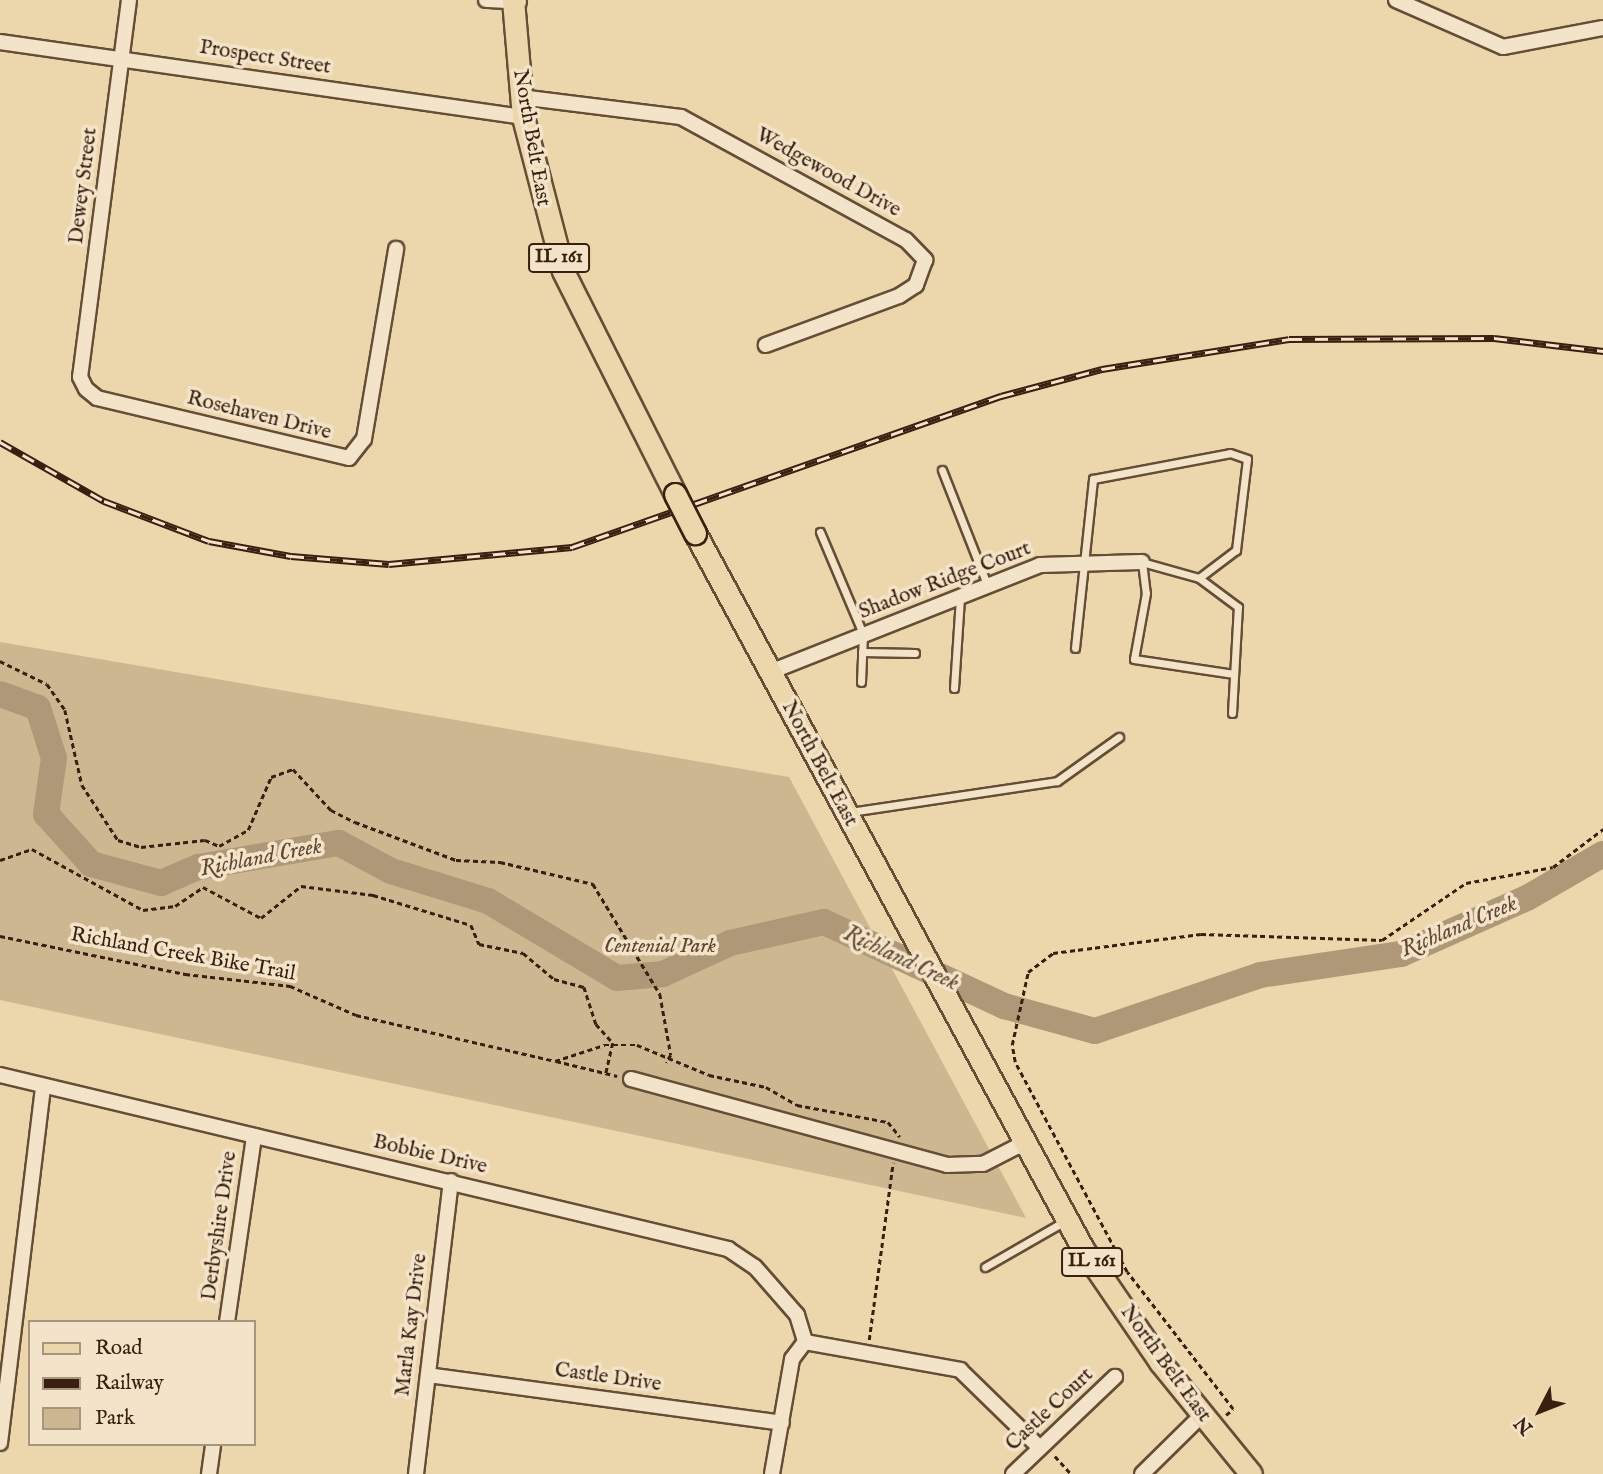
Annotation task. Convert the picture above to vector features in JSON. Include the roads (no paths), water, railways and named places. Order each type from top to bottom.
[{"type":"main road","name":"North Belt East","points":[[516,1],[522,107],[563,271],[695,533],[1066,1220],[1201,1416],[1251,1474]]},
{"type":"street","name":"Dewey Street","points":[[80,377],[129,0]]},
{"type":"street","points":[[486,0],[516,1]]},
{"type":"street","points":[[1396,0],[1503,47],[1603,27]]},
{"type":"street","name":"Prospect Street","points":[[0,42],[522,107]]},
{"type":"street","name":"Wedgewood Drive","points":[[522,107],[681,117],[906,240],[925,260],[916,285],[899,296],[766,345]]},
{"type":"street","name":"Rosehaven Drive","points":[[80,377],[97,398],[349,458],[364,439],[396,249]]},
{"type":"street","name":"Shadow Ridge Court","points":[[770,672],[1040,565],[1081,561],[1142,562]]},
{"type":"street","name":"Bobbie Drive","points":[[0,1074],[43,1088],[451,1181],[728,1249],[755,1267],[797,1315],[805,1342]]},
{"type":"street","points":[[631,1079],[961,1166],[983,1164],[1023,1144]]},
{"type":"street","points":[[0,1443],[43,1088]]},
{"type":"street","name":"Derbyshire Drive","points":[[227,1320],[254,1136]]},
{"type":"street","name":"Marla Kay Drive","points":[[416,1474],[451,1181]]},
{"type":"street","points":[[772,1474],[792,1359],[805,1342],[868,1358],[972,1375],[1039,1447]]},
{"type":"street","name":"Castle Drive","points":[[428,1375],[782,1423]]},
{"type":"street","name":"Castle Court","points":[[1013,1474],[1115,1377]]},
{"type":"street","points":[[1142,1474],[1201,1416]]},
{"type":"street","points":[[209,1474],[213,1446]]},
{"type":"lane","points":[[1075,648],[1081,561],[1093,479],[1230,453],[1247,459],[1236,550],[1199,578]]},
{"type":"lane","points":[[942,470],[987,584]]},
{"type":"lane","points":[[820,532],[863,635],[861,682]]},
{"type":"lane","points":[[1232,713],[1238,607],[1199,578],[1142,562],[1146,593],[1134,659],[1234,674]]},
{"type":"lane","points":[[954,688],[961,595]]},
{"type":"lane","points":[[862,652],[915,653]]},
{"type":"lane","points":[[846,813],[1057,781],[1119,737]]},
{"type":"lane","points":[[985,1267],[1066,1220]]},
{"type":"waterway","name":"Richland Creek","points":[[0,694],[38,708],[54,758],[46,814],[91,864],[161,883],[198,867],[339,843],[391,871],[488,901],[617,978],[663,974],[730,943],[824,922],[1004,1006],[1095,1031],[1260,975],[1401,954],[1527,898],[1603,854]]},
{"type":"railway","points":[[0,442],[104,501],[209,541],[291,556],[389,564],[572,547],[1001,396],[1102,369],[1289,339],[1494,338],[1603,351]]},
{"type":"park label","name":"Centenial Park","points":[[660,947]]}]
